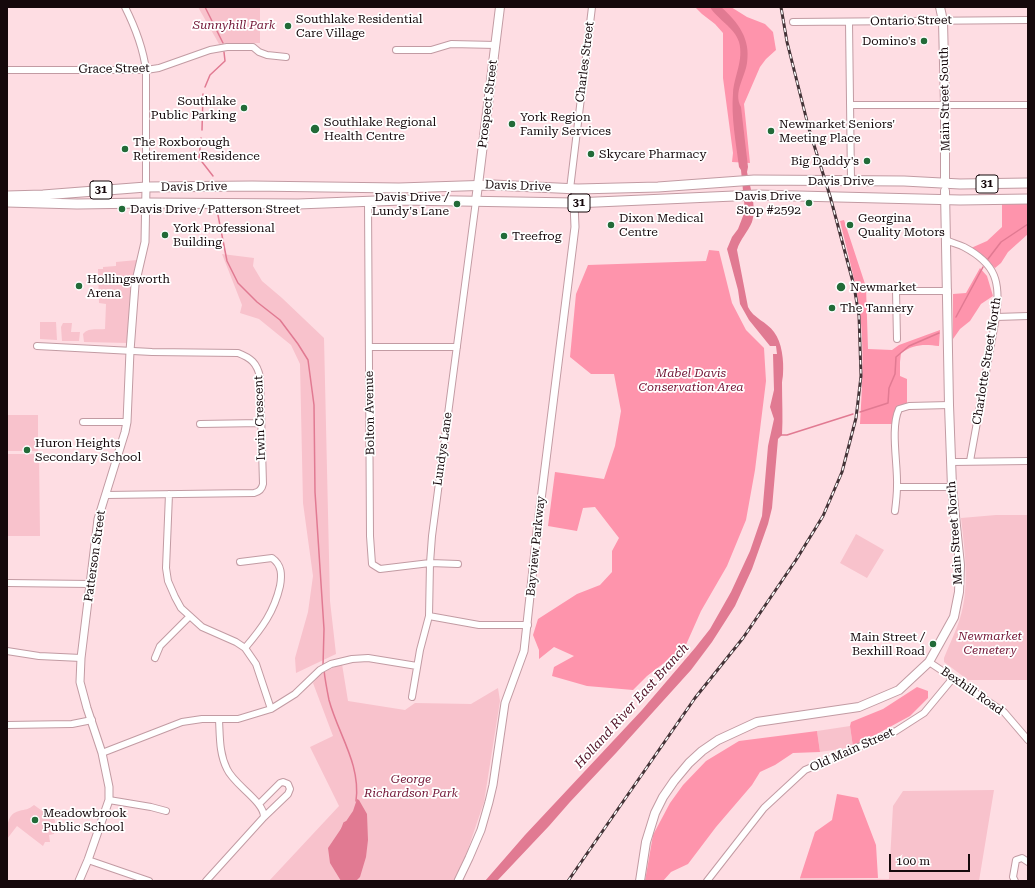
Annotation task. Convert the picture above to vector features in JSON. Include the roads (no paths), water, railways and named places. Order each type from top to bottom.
[{"type":"main road","name":"Prospect Street","points":[[476,201],[500,7]]},
{"type":"main road","name":"Main Street South","points":[[940,7],[943,21],[946,106],[945,191]]},
{"type":"main road","name":"Davis Drive","points":[[7,196],[43,195],[146,187],[283,185],[399,188],[478,185],[570,189],[658,187],[754,180],[904,181],[945,191],[1028,199]]},
{"type":"main road","name":"Davis Drive","points":[[7,202],[77,204],[298,204],[402,200],[574,203],[757,195],[945,191],[1028,183]]},
{"type":"main road","name":"Main Street North","points":[[640,881],[646,842],[655,813],[663,797],[674,781],[689,763],[702,751],[718,740],[757,722],[859,707],[899,690],[929,662],[954,617],[959,592],[960,565],[952,487],[945,191]]},
{"type":"street","points":[[125,7],[140,40],[145,59],[146,187]]},
{"type":"street","name":"Charles Street","points":[[570,189],[592,7]]},
{"type":"street","name":"Ontario Street","points":[[793,22],[1028,20]]},
{"type":"street","points":[[849,22],[851,181]]},
{"type":"street","points":[[396,50],[431,50],[451,44],[496,45]]},
{"type":"street","name":"Grace Street","points":[[7,70],[146,70],[159,68],[210,50],[227,47],[253,47],[259,52],[267,55],[286,56]]},
{"type":"street","points":[[851,105],[1028,105]]},
{"type":"street","name":"Patterson Street","points":[[79,881],[109,800],[109,787],[102,753],[80,682],[80,658],[96,532],[127,422],[135,285],[145,242],[146,187]]},
{"type":"street","name":"Lundys Lane","points":[[412,697],[420,650],[429,616],[430,563],[442,454],[476,201]]},
{"type":"street","name":"Bolton Avenue","points":[[368,202],[370,536],[372,564],[375,567],[384,570],[430,563]]},
{"type":"street","name":"Bayview Parkway","points":[[458,881],[481,830],[493,785],[502,717],[524,651],[537,532],[576,227],[574,203]]},
{"type":"street","name":"Charlotte Street North","points":[[946,240],[970,251],[984,261],[989,266],[998,286],[999,298],[996,317],[970,461]]},
{"type":"street","points":[[896,339],[896,291],[948,291]]},
{"type":"street","points":[[996,317],[1028,316]]},
{"type":"street","name":"Irwin Crescent","points":[[37,346],[130,351],[238,353],[248,357],[258,367],[260,377],[263,484],[259,492],[106,494]]},
{"type":"street","points":[[369,347],[456,347]]},
{"type":"street","points":[[895,511],[897,487],[896,438],[897,414],[899,409],[909,406],[949,405]]},
{"type":"street","points":[[83,422],[127,422]]},
{"type":"street","points":[[200,424],[261,423]]},
{"type":"street","points":[[951,462],[1028,461]]},
{"type":"street","points":[[897,487],[952,487]]},
{"type":"street","points":[[169,494],[166,568],[168,581],[175,598],[181,608],[202,627],[236,642],[245,648],[256,664],[272,709]]},
{"type":"street","points":[[240,562],[272,558],[276,561],[281,572],[277,597],[272,612],[262,628],[245,648]]},
{"type":"street","points":[[430,563],[458,564]]},
{"type":"street","points":[[7,583],[90,584]]},
{"type":"street","points":[[155,658],[160,646],[190,616]]},
{"type":"street","points":[[429,616],[479,625],[528,625]]},
{"type":"street","points":[[7,652],[40,656],[80,658]]},
{"type":"street","points":[[102,753],[182,722],[202,719],[238,719],[272,709],[295,694],[320,670],[331,664],[352,659],[368,658],[417,666]]},
{"type":"street","name":"Bexhill Road","points":[[929,662],[1004,712],[1028,740]]},
{"type":"street","name":"Old Main Street","points":[[707,881],[764,808],[805,770],[896,731],[924,713],[953,678]]},
{"type":"street","points":[[7,725],[72,724],[92,720]]},
{"type":"street","points":[[219,720],[221,752],[227,770],[237,783],[263,809],[264,817]]},
{"type":"street","points":[[206,881],[264,817],[288,794],[290,789],[288,784],[285,782],[280,783],[259,804]]},
{"type":"street","points":[[109,800],[151,806],[166,811]]},
{"type":"street","points":[[1015,881],[1013,877],[1016,860],[1022,858],[1028,862]]},
{"type":"street","points":[[88,860],[149,881]]},
{"type":"waterway","points":[[205,7],[223,43]]},
{"type":"waterway","points":[[205,87],[210,75],[225,61],[224,52]]},
{"type":"waterway","points":[[202,130],[203,94]]},
{"type":"waterway","points":[[201,138],[199,158],[213,176]]},
{"type":"waterway","points":[[217,210],[227,261],[238,283],[257,302],[280,320],[308,360],[314,405],[315,492],[324,629],[323,666]]},
{"type":"waterway","points":[[988,259],[1001,242],[1028,224]]},
{"type":"waterway","points":[[956,317],[983,267]]},
{"type":"waterway","points":[[860,412],[888,403],[889,388],[895,374],[896,357],[909,346],[939,333]]},
{"type":"waterway","points":[[780,435],[787,435],[853,414]]},
{"type":"waterway","points":[[324,670],[329,700],[348,749],[355,774],[357,787],[356,801]]},
{"type":"waterway","points":[[341,831],[344,823],[346,822]]},
{"type":"railway","points":[[568,881],[695,698],[743,638],[796,560],[823,516],[842,472],[856,418],[861,376],[859,316],[854,286],[830,196],[809,129],[787,42],[781,7]]},
{"type":"place","name":"Southlake Residential Care Village","points":[[288,26]]},
{"type":"place","name":"Domino's","points":[[924,41]]},
{"type":"place","name":"Southlake Public Parking","points":[[244,108]]},
{"type":"place","name":"York Region Family Services","points":[[512,124]]},
{"type":"place","name":"Southlake Regional Health Centre","points":[[315,129]]},
{"type":"place","name":"Newmarket Seniors' Meeting Place","points":[[771,131]]},
{"type":"place","name":"The Roxborough Retirement Residence","points":[[125,149]]},
{"type":"place","name":"Skycare Pharmacy","points":[[591,154]]},
{"type":"place","name":"Big Daddy's","points":[[867,161]]},
{"type":"place","name":"Davis Drive Stop #2592","points":[[809,203]]},
{"type":"place","name":"Davis Drive / Lundy's Lane","points":[[457,204]]},
{"type":"place","name":"Davis Drive / Patterson Street","points":[[122,209]]},
{"type":"place","name":"Dixon Medical Centre","points":[[611,225]]},
{"type":"place","name":"Georgina Quality Motors","points":[[850,225]]},
{"type":"place","name":"York Professional Building","points":[[165,235]]},
{"type":"place","name":"Treefrog","points":[[504,236]]},
{"type":"place","name":"Hollingsworth Arena","points":[[79,286]]},
{"type":"place","name":"Newmarket","points":[[841,287]]},
{"type":"place","name":"The Tannery","points":[[832,308]]},
{"type":"place","name":"Huron Heights Secondary School","points":[[27,450]]},
{"type":"place","name":"Main Street / Bexhill Road","points":[[933,644]]},
{"type":"place","name":"Meadowbrook Public School","points":[[35,820]]},
{"type":"park label","name":"Sunnyhill Park","points":[[234,25]]},
{"type":"park label","name":"Mabel Davis Conservation Area","points":[[691,380]]},
{"type":"park label","name":"Newmarket Cemetery","points":[[990,643]]},
{"type":"park label","name":"George Richardson Park","points":[[411,786]]},
{"type":"water label","name":"Holland River East Branch","points":[[632,706]]}]
